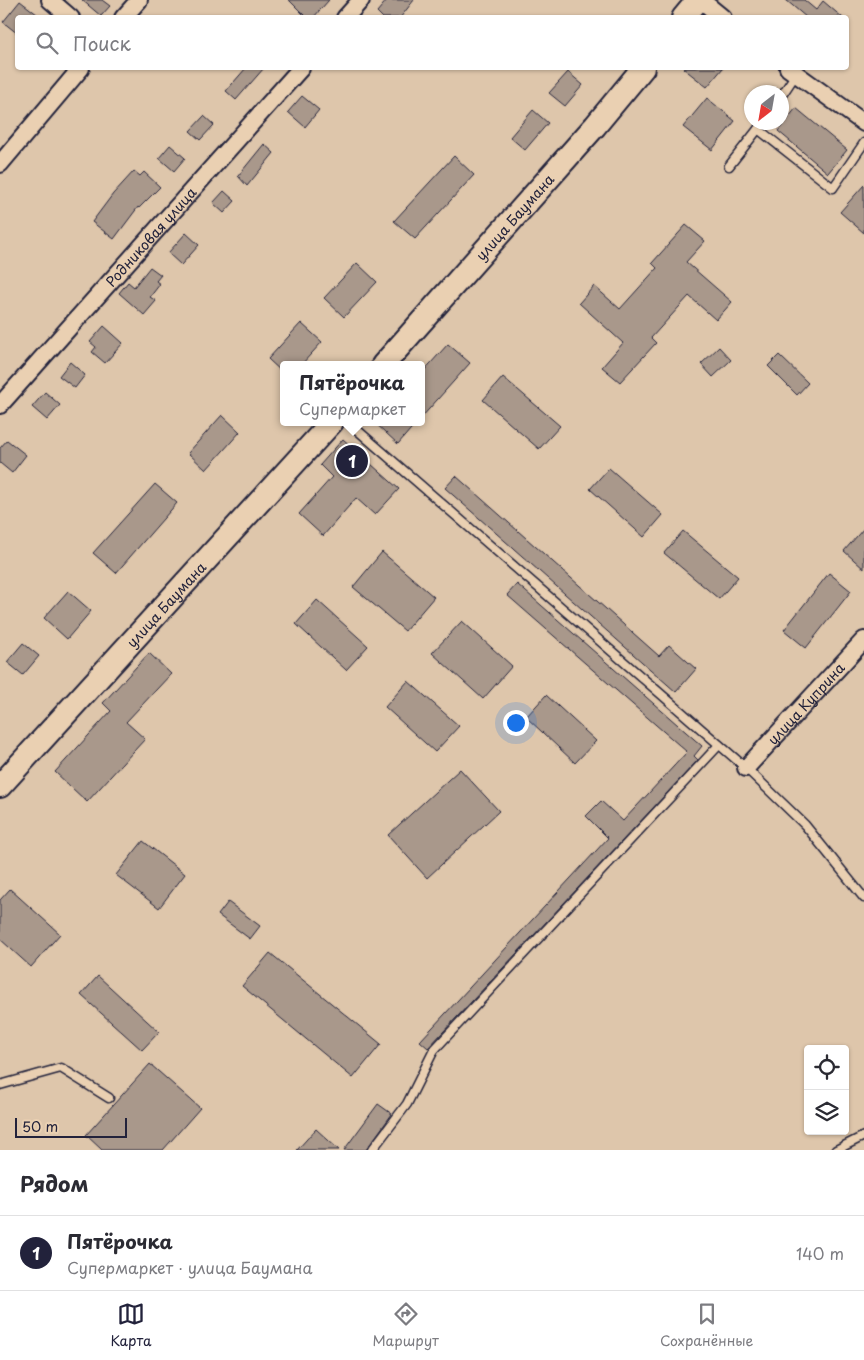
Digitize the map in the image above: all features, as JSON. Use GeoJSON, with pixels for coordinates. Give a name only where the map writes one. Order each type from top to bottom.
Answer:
{"type":"FeatureCollection","features":[{"type":"Feature","properties":{"kind":"street"},"geometry":{"type":"LineString","coordinates":[[50,0],[68,15]]}},
{"type":"Feature","properties":{"kind":"street"},"geometry":{"type":"LineString","coordinates":[[126,15],[139,0]]}},
{"type":"Feature","properties":{"kind":"street"},"geometry":{"type":"LineString","coordinates":[[348,15],[361,0]]}},
{"type":"Feature","properties":{"kind":"street"},"geometry":{"type":"LineString","coordinates":[[686,15],[699,0],[719,15]]}},
{"type":"Feature","properties":{"kind":"street"},"geometry":{"type":"LineString","coordinates":[[0,164],[79,70]]}},
{"type":"Feature","properties":{"kind":"street","name":"Родниковая улица"},"geometry":{"type":"LineString","coordinates":[[0,405],[299,70]]}},
{"type":"Feature","properties":{"kind":"street","name":"улица Баумана"},"geometry":{"type":"LineString","coordinates":[[387,361],[595,126],[641,70]]}},
{"type":"Feature","properties":{"kind":"street"},"geometry":{"type":"LineString","coordinates":[[792,70],[864,123]]}},
{"type":"Feature","properties":{"kind":"street","name":"улица Баумана"},"geometry":{"type":"LineString","coordinates":[[0,786],[328,426]]}},
{"type":"Feature","properties":{"kind":"street","name":"улица Куприна"},"geometry":{"type":"LineString","coordinates":[[746,768],[864,640]]}},
{"type":"Feature","properties":{"kind":"lane"},"geometry":{"type":"LineString","coordinates":[[786,85],[792,70]]}},
{"type":"Feature","properties":{"kind":"lane"},"geometry":{"type":"LineString","coordinates":[[729,166],[757,130]]}},
{"type":"Feature","properties":{"kind":"lane"},"geometry":{"type":"LineString","coordinates":[[765,130],[832,188],[864,143]]}},
{"type":"Feature","properties":{"kind":"lane"},"geometry":{"type":"LineString","coordinates":[[353,426],[746,768],[805,826],[864,898]]}},
{"type":"Feature","properties":{"kind":"lane"},"geometry":{"type":"LineString","coordinates":[[372,1150],[407,1104],[434,1050],[719,745]]}},
{"type":"Feature","properties":{"kind":"lane"},"geometry":{"type":"LineString","coordinates":[[0,1085],[61,1068],[109,1098]]}},
{"type":"Feature","properties":{"kind":"lane"},"geometry":{"type":"LineString","coordinates":[[836,1150],[864,1136]]}},
{"type":"Feature","properties":{"kind":"building"},"geometry":{"type":"Polygon","coordinates":[[[82,0],[102,0],[110,6],[100,15],[82,0]]]}},
{"type":"Feature","properties":{"kind":"building"},"geometry":{"type":"Polygon","coordinates":[[[289,0],[329,0],[316,15],[304,15],[289,0]]]}},
{"type":"Feature","properties":{"kind":"building"},"geometry":{"type":"Polygon","coordinates":[[[387,0],[414,0],[402,15],[380,15],[377,12],[387,0]]]}},
{"type":"Feature","properties":{"kind":"building"},"geometry":{"type":"Polygon","coordinates":[[[786,0],[804,0],[816,10],[823,1],[839,15],[804,15],[786,0]]]}},
{"type":"Feature","properties":{"kind":"building"},"geometry":{"type":"Polygon","coordinates":[[[20,1],[38,15],[15,15],[15,32],[3,22],[20,1]]]}},
{"type":"Feature","properties":{"kind":"building"},"geometry":{"type":"Polygon","coordinates":[[[244,70],[262,70],[236,100],[226,91],[244,70]]]}},
{"type":"Feature","properties":{"kind":"building"},"geometry":{"type":"Polygon","coordinates":[[[686,70],[721,70],[707,87],[686,70]]]}},
{"type":"Feature","properties":{"kind":"building"},"geometry":{"type":"Polygon","coordinates":[[[568,72],[583,85],[565,106],[549,93],[568,72]]]}},
{"type":"Feature","properties":{"kind":"building"},"geometry":{"type":"Polygon","coordinates":[[[302,96],[319,110],[305,127],[288,112],[302,96]]]}},
{"type":"Feature","properties":{"kind":"building"},"geometry":{"type":"Polygon","coordinates":[[[707,98],[735,121],[712,150],[683,127],[707,98]]]}},
{"type":"Feature","properties":{"kind":"building"},"geometry":{"type":"Polygon","coordinates":[[[796,108],[847,150],[828,173],[778,131],[789,130],[789,117],[796,108]]]}},
{"type":"Feature","properties":{"kind":"building"},"geometry":{"type":"Polygon","coordinates":[[[533,110],[548,123],[525,150],[510,137],[533,110]]]}},
{"type":"Feature","properties":{"kind":"building"},"geometry":{"type":"Polygon","coordinates":[[[204,116],[214,125],[200,140],[190,131],[204,116]]]}},
{"type":"Feature","properties":{"kind":"building"},"geometry":{"type":"Polygon","coordinates":[[[264,144],[274,153],[247,186],[238,176],[264,144]]]}},
{"type":"Feature","properties":{"kind":"building"},"geometry":{"type":"Polygon","coordinates":[[[170,145],[185,158],[174,171],[159,158],[170,145]]]}},
{"type":"Feature","properties":{"kind":"building"},"geometry":{"type":"Polygon","coordinates":[[[454,156],[474,175],[415,239],[394,221],[454,156]]]}},
{"type":"Feature","properties":{"kind":"building"},"geometry":{"type":"Polygon","coordinates":[[[134,171],[140,176],[144,172],[160,187],[138,207],[114,239],[92,222],[113,194],[134,171]]]}},
{"type":"Feature","properties":{"kind":"building"},"geometry":{"type":"Polygon","coordinates":[[[864,185],[864,233],[840,212],[864,185]]]}},
{"type":"Feature","properties":{"kind":"building"},"geometry":{"type":"Polygon","coordinates":[[[224,191],[235,201],[224,213],[213,203],[224,191]]]}},
{"type":"Feature","properties":{"kind":"building"},"geometry":{"type":"Polygon","coordinates":[[[686,225],[705,241],[686,262],[732,302],[716,320],[689,296],[651,338],[656,343],[620,382],[602,367],[623,343],[579,303],[594,286],[620,309],[657,268],[652,263],[686,225]]]}},
{"type":"Feature","properties":{"kind":"building"},"geometry":{"type":"Polygon","coordinates":[[[186,233],[199,245],[181,265],[168,253],[186,233]]]}},
{"type":"Feature","properties":{"kind":"building"},"geometry":{"type":"Polygon","coordinates":[[[357,263],[377,282],[344,317],[324,298],[357,263]]]}},
{"type":"Feature","properties":{"kind":"building"},"geometry":{"type":"Polygon","coordinates":[[[150,267],[161,275],[156,281],[160,284],[150,297],[156,301],[144,315],[119,293],[128,282],[134,287],[150,267]]]}},
{"type":"Feature","properties":{"kind":"building"},"geometry":{"type":"Polygon","coordinates":[[[301,323],[322,342],[305,361],[280,361],[280,370],[268,359],[301,323]]]}},
{"type":"Feature","properties":{"kind":"building"},"geometry":{"type":"Polygon","coordinates":[[[104,326],[123,343],[105,363],[92,352],[96,347],[90,342],[104,326]]]}},
{"type":"Feature","properties":{"kind":"building"},"geometry":{"type":"Polygon","coordinates":[[[448,344],[470,363],[425,414],[425,370],[448,344]]]}},
{"type":"Feature","properties":{"kind":"building"},"geometry":{"type":"Polygon","coordinates":[[[719,347],[731,360],[713,377],[701,364],[719,347]]]}},
{"type":"Feature","properties":{"kind":"building"},"geometry":{"type":"Polygon","coordinates":[[[779,355],[808,383],[797,395],[768,366],[779,355]]]}},
{"type":"Feature","properties":{"kind":"building"},"geometry":{"type":"Polygon","coordinates":[[[70,362],[85,375],[75,388],[59,376],[70,362]]]}},
{"type":"Feature","properties":{"kind":"building"},"geometry":{"type":"Polygon","coordinates":[[[503,377],[560,426],[539,449],[483,400],[503,377]]]}},
{"type":"Feature","properties":{"kind":"building"},"geometry":{"type":"Polygon","coordinates":[[[45,392],[60,405],[47,420],[32,407],[45,392]]]}},
{"type":"Feature","properties":{"kind":"building"},"geometry":{"type":"Polygon","coordinates":[[[222,415],[240,432],[206,470],[188,453],[222,415]]]}},
{"type":"Feature","properties":{"kind":"building"},"geometry":{"type":"Polygon","coordinates":[[[378,426],[414,426],[398,444],[378,426]]]}},
{"type":"Feature","properties":{"kind":"building"},"geometry":{"type":"Polygon","coordinates":[[[343,439],[399,489],[375,515],[356,498],[323,536],[299,514],[332,477],[320,465],[343,439]]]}},
{"type":"Feature","properties":{"kind":"building"},"geometry":{"type":"Polygon","coordinates":[[[7,440],[26,455],[12,473],[0,463],[0,448],[7,440]]]}},
{"type":"Feature","properties":{"kind":"building"},"geometry":{"type":"Polygon","coordinates":[[[609,468],[663,515],[644,537],[590,489],[609,468]]]}},
{"type":"Feature","properties":{"kind":"building"},"geometry":{"type":"Polygon","coordinates":[[[456,476],[659,656],[669,645],[696,669],[676,692],[445,488],[456,476]]]}},
{"type":"Feature","properties":{"kind":"building"},"geometry":{"type":"Polygon","coordinates":[[[155,484],[177,503],[116,573],[93,553],[155,484]]]}},
{"type":"Feature","properties":{"kind":"building"},"geometry":{"type":"Polygon","coordinates":[[[864,528],[864,569],[844,551],[864,528]]]}},
{"type":"Feature","properties":{"kind":"building"},"geometry":{"type":"Polygon","coordinates":[[[683,531],[738,577],[719,599],[664,553],[683,531]]]}},
{"type":"Feature","properties":{"kind":"building"},"geometry":{"type":"Polygon","coordinates":[[[382,552],[434,597],[405,631],[353,587],[382,552]]]}},
{"type":"Feature","properties":{"kind":"building"},"geometry":{"type":"Polygon","coordinates":[[[829,573],[851,591],[806,648],[784,630],[829,573]]]}},
{"type":"Feature","properties":{"kind":"building"},"geometry":{"type":"Polygon","coordinates":[[[517,584],[702,746],[694,756],[698,760],[428,1048],[420,1041],[608,838],[586,816],[601,801],[623,821],[687,752],[507,595],[517,584]]]}},
{"type":"Feature","properties":{"kind":"building"},"geometry":{"type":"Polygon","coordinates":[[[68,591],[91,611],[67,639],[44,618],[68,591]]]}},
{"type":"Feature","properties":{"kind":"building"},"geometry":{"type":"Polygon","coordinates":[[[317,600],[368,646],[346,670],[296,624],[317,600]]]}},
{"type":"Feature","properties":{"kind":"building"},"geometry":{"type":"Polygon","coordinates":[[[462,621],[512,666],[483,699],[432,653],[462,621]]]}},
{"type":"Feature","properties":{"kind":"building"},"geometry":{"type":"Polygon","coordinates":[[[23,643],[39,656],[23,675],[7,662],[23,643]]]}},
{"type":"Feature","properties":{"kind":"building"},"geometry":{"type":"Polygon","coordinates":[[[149,653],[171,674],[126,722],[145,739],[87,802],[55,772],[111,711],[103,703],[149,653]]]}},
{"type":"Feature","properties":{"kind":"building"},"geometry":{"type":"Polygon","coordinates":[[[408,681],[459,726],[435,752],[385,707],[408,681]]]}},
{"type":"Feature","properties":{"kind":"building"},"geometry":{"type":"Polygon","coordinates":[[[546,695],[596,741],[575,763],[526,717],[546,695]]]}},
{"type":"Feature","properties":{"kind":"building"},"geometry":{"type":"Polygon","coordinates":[[[460,769],[499,811],[427,878],[388,835],[460,769]]]}},
{"type":"Feature","properties":{"kind":"building"},"geometry":{"type":"Polygon","coordinates":[[[143,841],[185,874],[159,908],[116,875],[143,841]]]}},
{"type":"Feature","properties":{"kind":"building"},"geometry":{"type":"Polygon","coordinates":[[[10,889],[60,934],[31,967],[0,939],[0,900],[10,889]]]}},
{"type":"Feature","properties":{"kind":"building"},"geometry":{"type":"Polygon","coordinates":[[[228,902],[260,926],[250,939],[218,915],[228,902]]]}},
{"type":"Feature","properties":{"kind":"building"},"geometry":{"type":"Polygon","coordinates":[[[270,953],[381,1044],[353,1078],[242,986],[270,953]]]}},
{"type":"Feature","properties":{"kind":"building"},"geometry":{"type":"Polygon","coordinates":[[[98,976],[159,1032],[142,1050],[81,995],[98,976]]]}},
{"type":"Feature","properties":{"kind":"building"},"geometry":{"type":"Polygon","coordinates":[[[150,1064],[200,1108],[163,1150],[102,1150],[86,1135],[150,1064]]]}},
{"type":"Feature","properties":{"kind":"building"},"geometry":{"type":"Polygon","coordinates":[[[378,1104],[392,1114],[366,1150],[344,1150],[378,1104]]]}},
{"type":"Feature","properties":{"kind":"building"},"geometry":{"type":"Polygon","coordinates":[[[316,1129],[339,1150],[297,1150],[316,1129]]]}},
{"type":"Feature","properties":{"kind":"place","name":"Пятёрочка"},"geometry":{"type":"Point","coordinates":[352,461]}}]}
